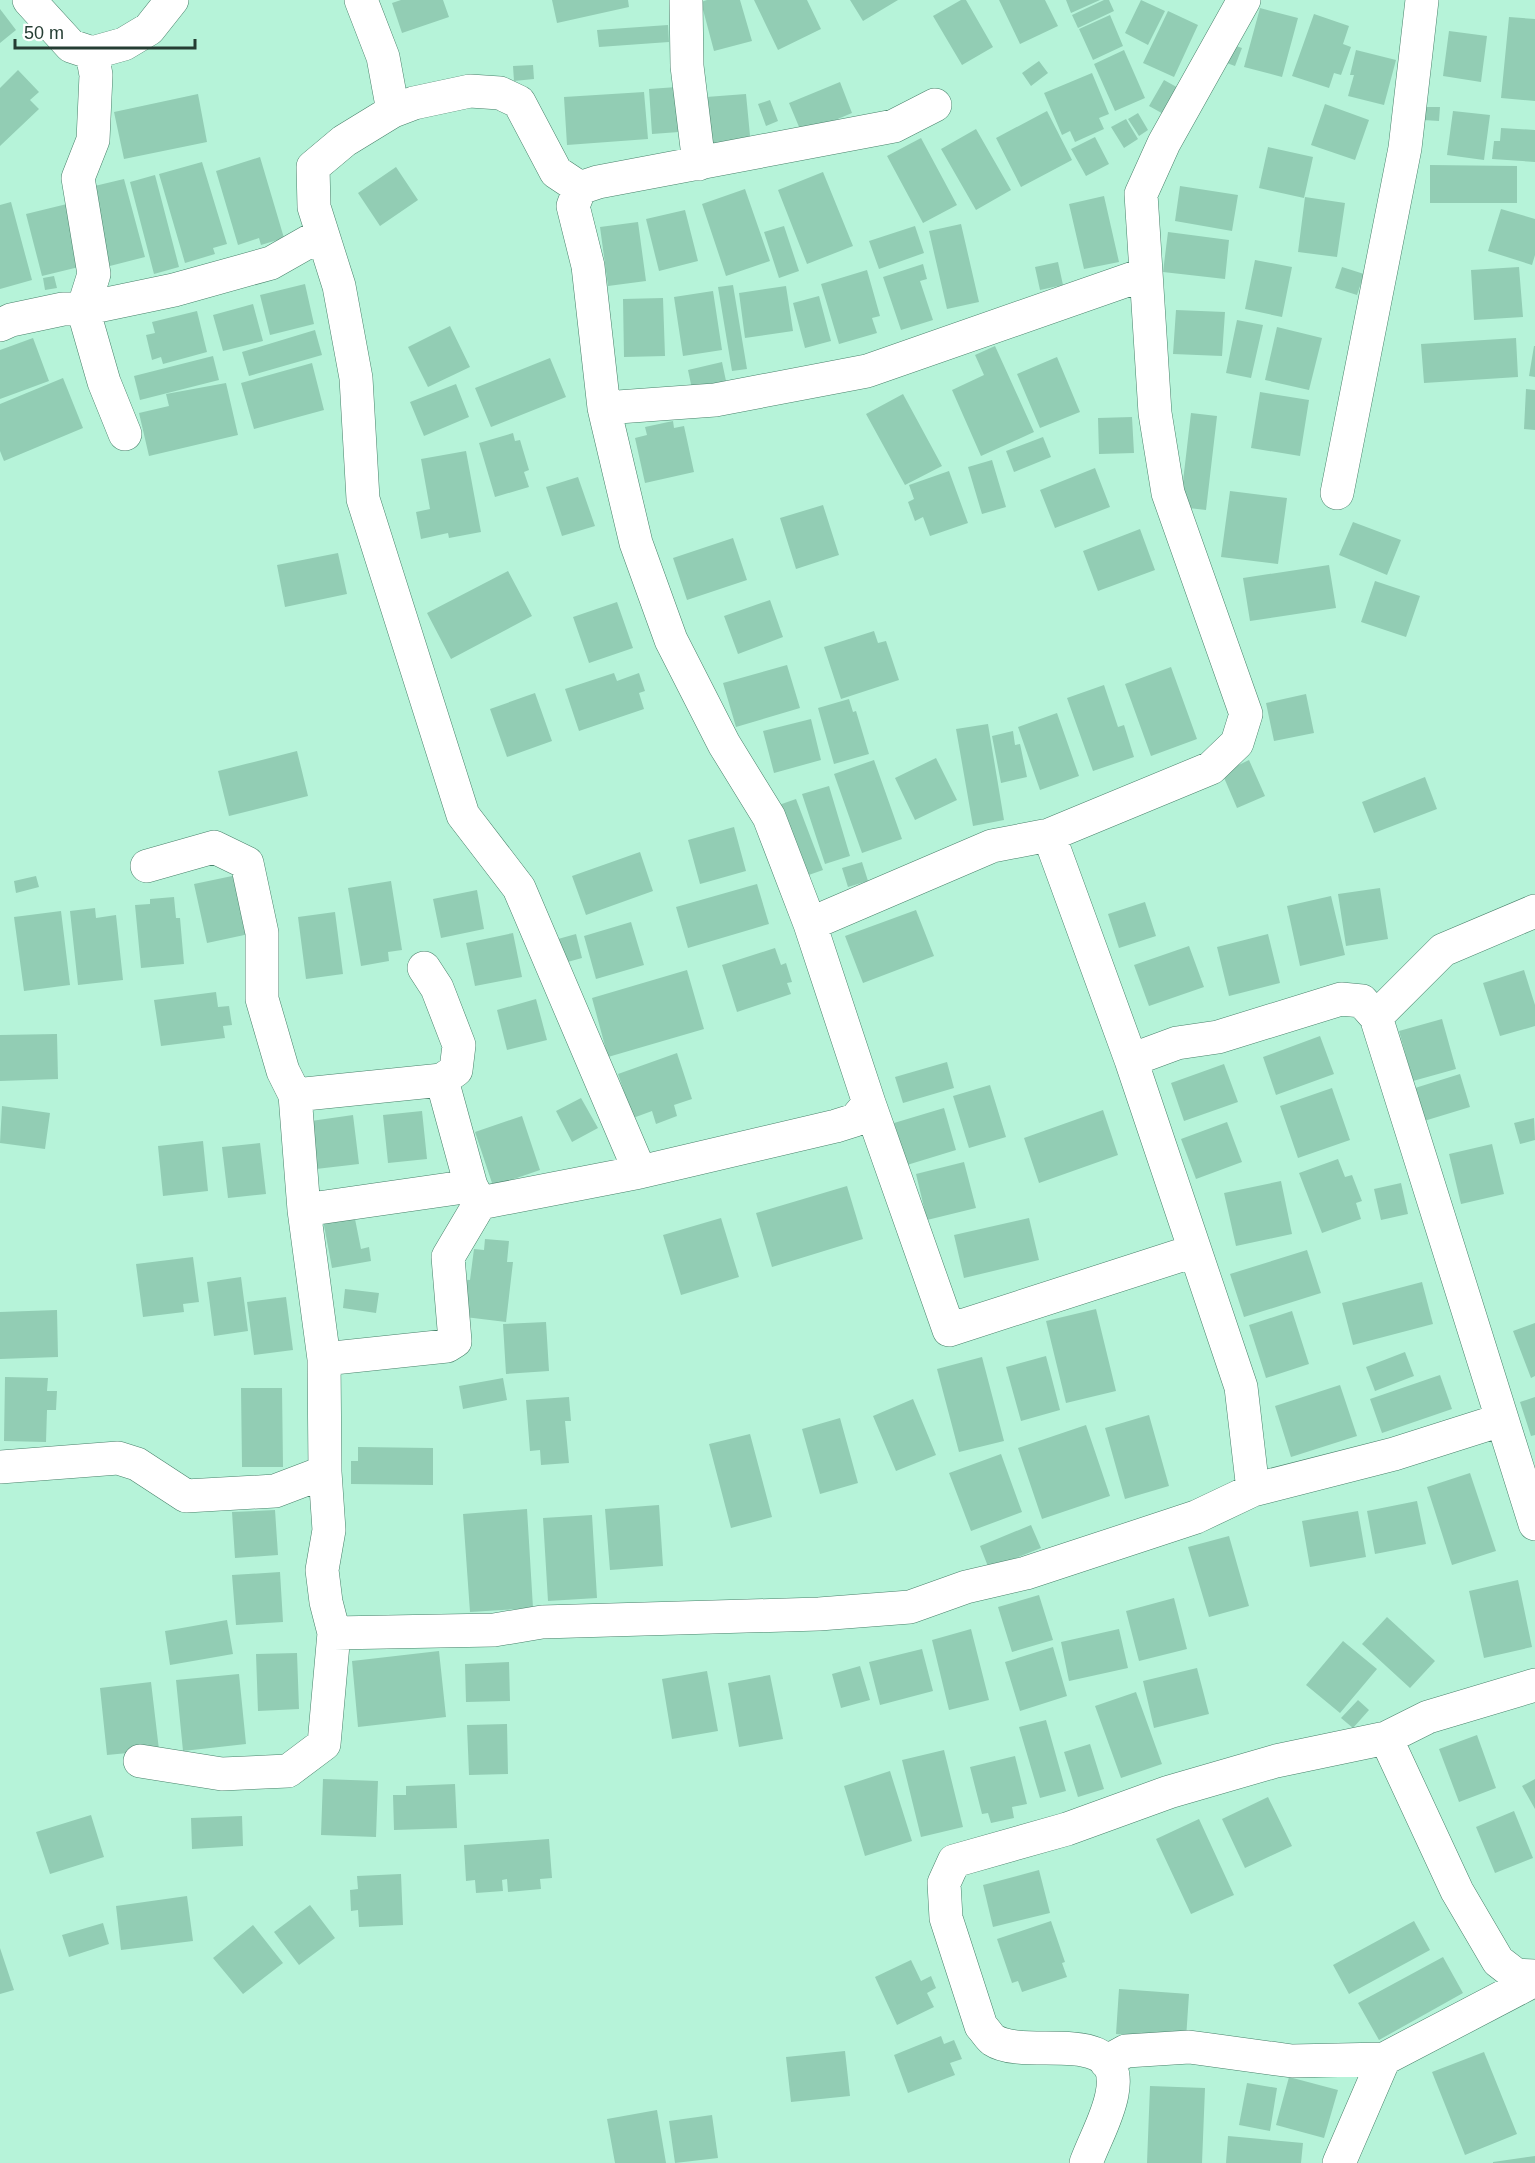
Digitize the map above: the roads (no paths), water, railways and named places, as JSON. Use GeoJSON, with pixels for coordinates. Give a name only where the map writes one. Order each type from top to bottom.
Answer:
{"type":"FeatureCollection","features":[{"type":"Feature","properties":{"kind":"street"},"geometry":{"type":"LineString","coordinates":[[29,0],[71,46],[92,53],[124,44],[149,29],[172,0]]}},
{"type":"Feature","properties":{"kind":"street"},"geometry":{"type":"LineString","coordinates":[[361,0],[383,57],[393,111]]}},
{"type":"Feature","properties":{"kind":"street"},"geometry":{"type":"LineString","coordinates":[[686,0],[687,66],[699,164]]}},
{"type":"Feature","properties":{"kind":"street"},"geometry":{"type":"LineString","coordinates":[[810,924],[992,846],[1049,835],[1211,768],[1237,743],[1246,714],[1168,493],[1155,413],[1141,194],[1164,143],[1244,0]]}},
{"type":"Feature","properties":{"kind":"street"},"geometry":{"type":"LineString","coordinates":[[1337,493],[1405,148],[1422,0]]}},
{"type":"Feature","properties":{"kind":"street"},"geometry":{"type":"LineString","coordinates":[[92,53],[96,75],[93,140],[78,178],[94,274],[83,309],[104,382],[125,434]]}},
{"type":"Feature","properties":{"kind":"street"},"geometry":{"type":"LineString","coordinates":[[580,188],[555,172],[519,102],[500,93],[470,91],[414,103],[393,111],[344,141],[313,167],[314,207],[339,286],[356,378],[363,500],[463,815],[519,888],[640,1172]]}},
{"type":"Feature","properties":{"kind":"street"},"geometry":{"type":"LineString","coordinates":[[580,188],[598,182],[894,126],[935,105]]}},
{"type":"Feature","properties":{"kind":"street"},"geometry":{"type":"LineString","coordinates":[[580,188],[573,206],[588,266],[604,408],[636,543],[671,640],[724,744],[769,817],[810,924],[869,1103],[949,1330],[1194,1251]]}},
{"type":"Feature","properties":{"kind":"street"},"geometry":{"type":"LineString","coordinates":[[0,325],[11,320],[63,309],[83,309],[174,290],[271,263],[322,234]]}},
{"type":"Feature","properties":{"kind":"street"},"geometry":{"type":"LineString","coordinates":[[604,408],[715,400],[867,371],[1145,274]]}},
{"type":"Feature","properties":{"kind":"street"},"geometry":{"type":"LineString","coordinates":[[1049,835],[1131,1060],[1241,1387],[1253,1490]]}},
{"type":"Feature","properties":{"kind":"street"},"geometry":{"type":"LineString","coordinates":[[140,1761],[222,1774],[288,1771],[324,1744],[334,1633],[326,1602],[322,1570],[329,1530],[325,1472],[324,1359],[304,1210],[295,1095],[283,1071],[262,999],[262,933],[247,863],[214,847],[147,866]]}},
{"type":"Feature","properties":{"kind":"street"},"geometry":{"type":"LineString","coordinates":[[1376,1017],[1443,950],[1535,911]]}},
{"type":"Feature","properties":{"kind":"street"},"geometry":{"type":"LineString","coordinates":[[295,1095],[442,1080],[456,1070],[459,1045],[437,988],[424,968]]}},
{"type":"Feature","properties":{"kind":"street"},"geometry":{"type":"LineString","coordinates":[[1131,1060],[1177,1043],[1218,1037],[1341,999],[1362,1001],[1376,1017],[1463,1288],[1501,1420],[1535,1524]]}},
{"type":"Feature","properties":{"kind":"street"},"geometry":{"type":"LineString","coordinates":[[324,1359],[447,1346],[455,1341],[448,1257],[476,1195],[442,1080]]}},
{"type":"Feature","properties":{"kind":"street"},"geometry":{"type":"LineString","coordinates":[[304,1210],[476,1195],[640,1172],[836,1126],[855,1120],[869,1103]]}},
{"type":"Feature","properties":{"kind":"street"},"geometry":{"type":"LineString","coordinates":[[334,1633],[494,1630],[542,1622],[819,1614],[910,1607],[966,1587],[1026,1573],[1196,1517],[1253,1490],[1394,1454],[1501,1420]]}},
{"type":"Feature","properties":{"kind":"street"},"geometry":{"type":"LineString","coordinates":[[0,1467],[118,1458],[137,1464],[186,1496],[275,1491],[325,1472]]}},
{"type":"Feature","properties":{"kind":"street"},"geometry":{"type":"LineString","coordinates":[[1086,2163],[1113,2093],[1111,2069],[1102,2055],[1087,2050],[1010,2046],[994,2040],[981,2026],[946,1918],[944,1883],[954,1861],[1067,1829],[1169,1792],[1276,1761],[1386,1738],[1428,1717],[1535,1685]]}},
{"type":"Feature","properties":{"kind":"street"},"geometry":{"type":"LineString","coordinates":[[1386,1738],[1457,1891],[1498,1961],[1516,1975],[1535,1978]]}},
{"type":"Feature","properties":{"kind":"street"},"geometry":{"type":"LineString","coordinates":[[1106,2062],[1126,2051],[1189,2047],[1292,2061],[1384,2059],[1535,1978]]}},
{"type":"Feature","properties":{"kind":"street"},"geometry":{"type":"LineString","coordinates":[[1339,2163],[1384,2059]]}}]}
